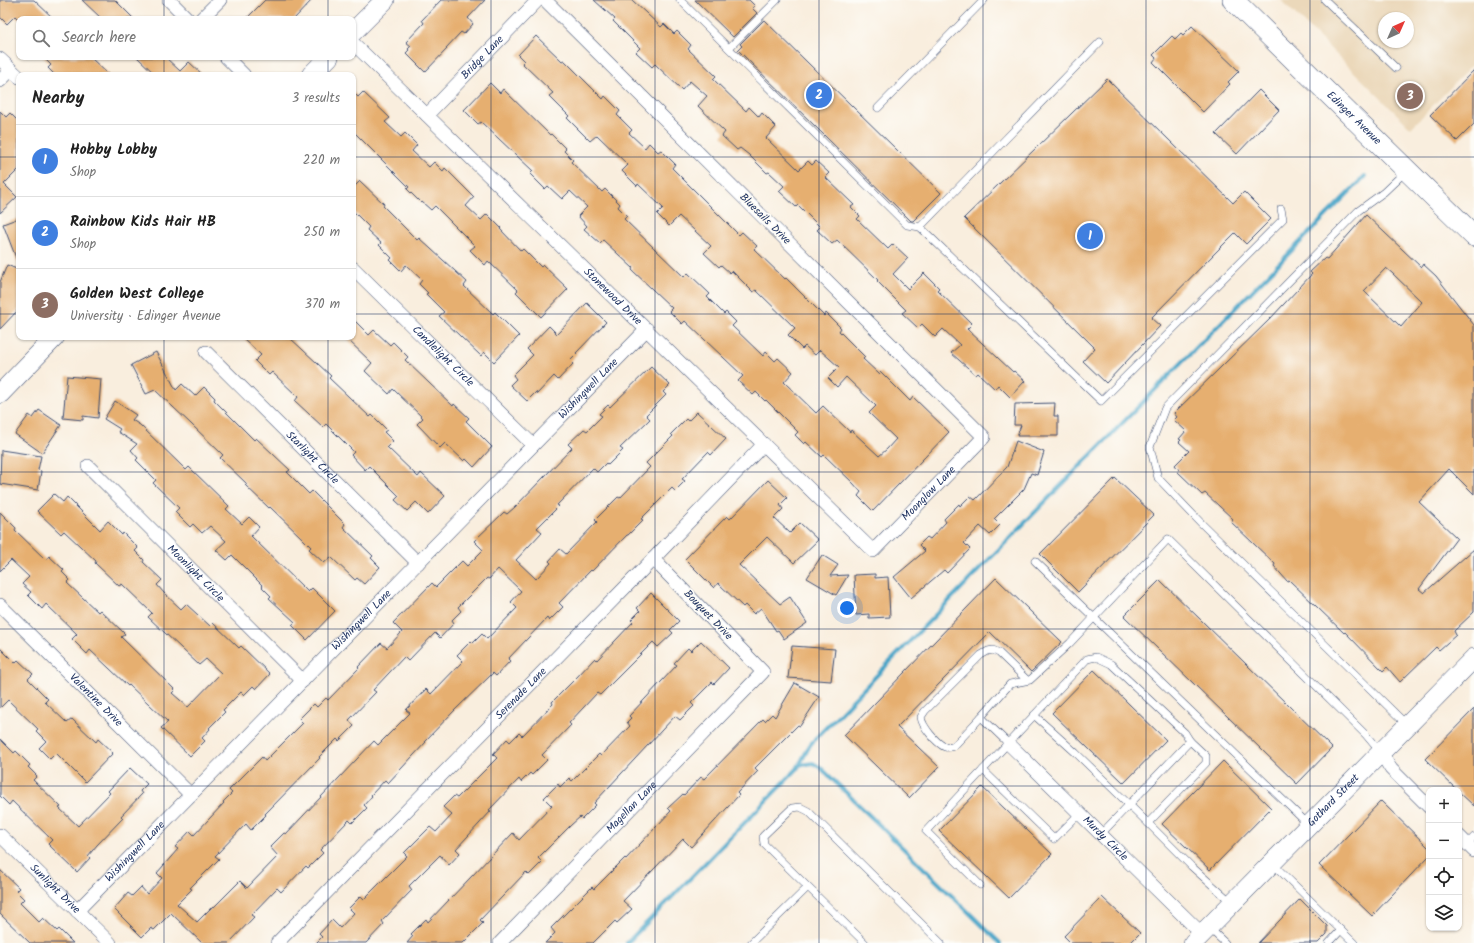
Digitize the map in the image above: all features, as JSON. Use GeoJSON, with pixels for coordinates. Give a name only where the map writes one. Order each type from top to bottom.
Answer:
{"type":"FeatureCollection","features":[{"type":"Feature","properties":{"kind":"main road","name":"Edinger Avenue"},"geometry":{"type":"LineString","coordinates":[[1233,0],[1472,232]]}},
{"type":"Feature","properties":{"kind":"street"},"geometry":{"type":"LineString","coordinates":[[169,0],[185,16]]}},
{"type":"Feature","properties":{"kind":"street"},"geometry":{"type":"LineString","coordinates":[[204,16],[220,0]]}},
{"type":"Feature","properties":{"kind":"street"},"geometry":{"type":"LineString","coordinates":[[356,29],[385,0]]}},
{"type":"Feature","properties":{"kind":"street","name":"Bridge Lane"},"geometry":{"type":"LineString","coordinates":[[427,115],[538,0]]}},
{"type":"Feature","properties":{"kind":"street","name":"Bluesails Drive"},"geometry":{"type":"LineString","coordinates":[[545,0],[984,437]]}},
{"type":"Feature","properties":{"kind":"street","name":"Stonewood Drive"},"geometry":{"type":"LineString","coordinates":[[356,46],[873,551]]}},
{"type":"Feature","properties":{"kind":"street"},"geometry":{"type":"LineString","coordinates":[[0,59],[15,74],[0,81]]}},
{"type":"Feature","properties":{"kind":"street"},"geometry":{"type":"LineString","coordinates":[[229,60],[241,72]]}},
{"type":"Feature","properties":{"kind":"street"},"geometry":{"type":"LineString","coordinates":[[315,72],[326,60]]}},
{"type":"Feature","properties":{"kind":"street","name":"Candlelight Circle"},"geometry":{"type":"LineString","coordinates":[[356,271],[533,445]]}},
{"type":"Feature","properties":{"kind":"street","name":"Wishingwell Lane"},"geometry":{"type":"LineString","coordinates":[[77,911],[647,329]]}},
{"type":"Feature","properties":{"kind":"street"},"geometry":{"type":"LineString","coordinates":[[0,394],[52,340]]}},
{"type":"Feature","properties":{"kind":"street","name":"Starlight Circle"},"geometry":{"type":"LineString","coordinates":[[206,352],[418,563]]}},
{"type":"Feature","properties":{"kind":"street","name":"Moonglow Lane"},"geometry":{"type":"LineString","coordinates":[[873,551],[984,437]]}},
{"type":"Feature","properties":{"kind":"street","name":"Serenade Lane"},"geometry":{"type":"LineString","coordinates":[[277,943],[764,444]]}},
{"type":"Feature","properties":{"kind":"street","name":"Moonlight Circle"},"geometry":{"type":"LineString","coordinates":[[88,466],[303,681]]}},
{"type":"Feature","properties":{"kind":"street","name":"Bouquet Drive"},"geometry":{"type":"LineString","coordinates":[[653,559],[763,672]]}},
{"type":"Feature","properties":{"kind":"street","name":"Valentine Drive"},"geometry":{"type":"LineString","coordinates":[[0,605],[191,795]]}},
{"type":"Feature","properties":{"kind":"street","name":"Gothard Street"},"geometry":{"type":"LineString","coordinates":[[1201,935],[1408,725],[1470,666]]}},
{"type":"Feature","properties":{"kind":"street","name":"Magellan Lane"},"geometry":{"type":"LineString","coordinates":[[500,943],[763,672]]}},
{"type":"Feature","properties":{"kind":"street","name":"Murdy Circle"},"geometry":{"type":"LineString","coordinates":[[1009,744],[1201,935]]}},
{"type":"Feature","properties":{"kind":"street"},"geometry":{"type":"LineString","coordinates":[[1381,753],[1391,769],[1426,804]]}},
{"type":"Feature","properties":{"kind":"street","name":"Sunlight Drive"},"geometry":{"type":"LineString","coordinates":[[0,836],[110,943]]}},
{"type":"Feature","properties":{"kind":"lane"},"geometry":{"type":"LineString","coordinates":[[680,0],[907,225],[920,227],[1101,401],[1283,220],[1281,209]]}},
{"type":"Feature","properties":{"kind":"lane"},"geometry":{"type":"LineString","coordinates":[[729,48],[777,0]]}},
{"type":"Feature","properties":{"kind":"lane"},"geometry":{"type":"LineString","coordinates":[[878,108],[984,0]]}},
{"type":"Feature","properties":{"kind":"lane"},"geometry":{"type":"LineString","coordinates":[[1325,0],[1396,68]]}},
{"type":"Feature","properties":{"kind":"lane"},"geometry":{"type":"LineString","coordinates":[[920,227],[1100,42]]}},
{"type":"Feature","properties":{"kind":"lane"},"geometry":{"type":"LineString","coordinates":[[1407,170],[1384,192],[1358,211],[1164,408],[1150,447],[1158,478],[1201,523],[1408,725]]}},
{"type":"Feature","properties":{"kind":"lane"},"geometry":{"type":"LineString","coordinates":[[1027,680],[999,653],[993,650],[988,651],[981,655],[925,711],[921,717],[922,723],[927,731],[944,747],[949,748],[954,746],[1010,684],[1030,680],[1070,643],[1168,539],[1366,734],[1381,753]]}},
{"type":"Feature","properties":{"kind":"lane"},"geometry":{"type":"LineString","coordinates":[[1035,561],[1310,825]]}},
{"type":"Feature","properties":{"kind":"lane"},"geometry":{"type":"LineString","coordinates":[[980,885],[926,831],[1087,659],[1096,657],[1111,664],[1185,733],[1190,742],[1206,756],[1206,763],[1148,823]]}},
{"type":"Feature","properties":{"kind":"lane"},"geometry":{"type":"LineString","coordinates":[[1034,715],[1076,753],[1191,866],[1233,903]]}},
{"type":"Feature","properties":{"kind":"lane"},"geometry":{"type":"LineString","coordinates":[[981,717],[1009,744]]}},
{"type":"Feature","properties":{"kind":"lane"},"geometry":{"type":"LineString","coordinates":[[1101,834],[1190,742]]}},
{"type":"Feature","properties":{"kind":"lane"},"geometry":{"type":"LineString","coordinates":[[983,770],[1054,839],[1079,814]]}},
{"type":"Feature","properties":{"kind":"lane"},"geometry":{"type":"LineString","coordinates":[[865,943],[807,888],[764,844],[763,836],[792,808],[800,807],[808,811],[940,943]]}},
{"type":"Feature","properties":{"kind":"lane"},"geometry":{"type":"LineString","coordinates":[[1272,863],[1354,943]]}},
{"type":"Feature","properties":{"kind":"lane"},"geometry":{"type":"LineString","coordinates":[[751,943],[807,888]]}},
{"type":"Feature","properties":{"kind":"lane"},"geometry":{"type":"LineString","coordinates":[[1329,943],[1341,930]]}},
{"type":"Feature","properties":{"kind":"lane"},"geometry":{"type":"LineString","coordinates":[[1201,935],[1225,943]]}},
{"type":"Feature","properties":{"kind":"shaded area"},"geometry":{"type":"Polygon","coordinates":[[[1281,0],[1474,0],[1474,63],[1411,128],[1281,0]]]}},
{"type":"Feature","properties":{"kind":"building"},"geometry":{"type":"Polygon","coordinates":[[[0,0],[34,0],[51,16],[15,16],[7,24],[0,17],[0,0]]]}},
{"type":"Feature","properties":{"kind":"building"},"geometry":{"type":"Polygon","coordinates":[[[82,0],[115,0],[131,16],[99,16],[82,0]]]}},
{"type":"Feature","properties":{"kind":"building"},"geometry":{"type":"Polygon","coordinates":[[[265,0],[312,0],[297,16],[249,16],[265,0]]]}},
{"type":"Feature","properties":{"kind":"building"},"geometry":{"type":"Polygon","coordinates":[[[441,0],[485,0],[468,18],[473,24],[464,34],[461,32],[425,72],[406,53],[411,46],[406,42],[424,23],[422,20],[441,0]]]}},
{"type":"Feature","properties":{"kind":"building"},"geometry":{"type":"Polygon","coordinates":[[[594,0],[632,0],[661,27],[664,24],[674,34],[677,31],[691,45],[688,49],[716,76],[713,79],[746,111],[749,107],[759,117],[762,113],[776,127],[766,138],[799,170],[808,161],[812,165],[816,161],[829,173],[825,177],[854,205],[851,207],[860,216],[857,219],[888,249],[893,244],[908,258],[893,274],[908,289],[924,273],[939,288],[937,290],[972,324],[967,329],[1013,372],[1014,371],[1025,381],[1010,397],[998,385],[995,389],[978,373],[976,375],[951,353],[960,345],[943,329],[935,337],[922,324],[918,328],[902,313],[906,310],[877,281],[878,280],[837,240],[832,244],[817,230],[820,227],[798,205],[796,207],[779,191],[784,186],[769,172],[767,173],[749,155],[740,148],[737,150],[722,136],[725,132],[698,106],[707,96],[690,81],[682,90],[655,64],[652,67],[636,52],[640,48],[613,21],[615,19],[594,0]]]}},
{"type":"Feature","properties":{"kind":"building"},"geometry":{"type":"Polygon","coordinates":[[[695,0],[749,0],[755,6],[752,8],[757,13],[733,37],[695,0]]]}},
{"type":"Feature","properties":{"kind":"building"},"geometry":{"type":"Polygon","coordinates":[[[764,20],[941,193],[913,221],[911,221],[738,50],[742,46],[740,44],[764,20]]]}},
{"type":"Feature","properties":{"kind":"building"},"geometry":{"type":"Polygon","coordinates":[[[1192,26],[1239,71],[1228,82],[1230,84],[1203,112],[1153,62],[1156,58],[1153,55],[1172,36],[1175,39],[1181,33],[1183,35],[1192,26]]]}},
{"type":"Feature","properties":{"kind":"building"},"geometry":{"type":"Polygon","coordinates":[[[536,36],[562,61],[564,60],[603,99],[605,96],[620,111],[617,115],[632,130],[629,133],[645,148],[649,143],[658,152],[661,150],[675,164],[672,168],[739,235],[742,232],[757,246],[754,249],[824,316],[826,313],[841,328],[839,331],[865,357],[863,359],[879,374],[881,372],[910,401],[913,397],[949,432],[873,511],[858,496],[861,492],[853,483],[824,455],[822,457],[806,442],[804,444],[795,435],[798,432],[766,400],[765,401],[756,392],[753,395],[738,381],[743,376],[685,321],[682,324],[669,311],[672,308],[632,270],[633,268],[603,240],[600,243],[584,229],[587,226],[578,216],[587,207],[570,191],[562,199],[548,186],[545,189],[530,174],[533,171],[481,122],[478,124],[464,110],[490,83],[500,93],[503,89],[566,149],[564,151],[573,160],[571,162],[602,192],[605,189],[620,204],[618,207],[627,216],[624,219],[684,277],[688,273],[710,294],[707,297],[724,314],[726,312],[736,322],[732,326],[763,356],[766,352],[775,361],[778,358],[793,372],[784,382],[816,413],[823,406],[850,432],[851,430],[879,456],[887,449],[896,439],[869,413],[876,406],[846,377],[837,387],[828,378],[839,367],[820,350],[815,355],[805,346],[802,349],[788,335],[795,328],[756,290],[753,292],[732,271],[730,273],[721,265],[719,267],[704,253],[711,246],[679,216],[669,226],[657,214],[663,208],[622,171],[628,165],[597,135],[590,141],[567,118],[569,116],[549,96],[553,93],[522,63],[524,61],[518,55],[536,36]]]}},
{"type":"Feature","properties":{"kind":"building"},"geometry":{"type":"Polygon","coordinates":[[[46,60],[93,60],[106,72],[52,72],[48,68],[51,65],[46,60]]]}},
{"type":"Feature","properties":{"kind":"building"},"geometry":{"type":"Polygon","coordinates":[[[140,60],[168,60],[180,71],[189,62],[200,72],[153,72],[140,60]]]}},
{"type":"Feature","properties":{"kind":"building"},"geometry":{"type":"Polygon","coordinates":[[[1474,70],[1474,124],[1457,141],[1430,115],[1474,70]]]}},
{"type":"Feature","properties":{"kind":"building"},"geometry":{"type":"Polygon","coordinates":[[[1107,79],[1233,203],[1244,192],[1271,219],[1246,244],[1235,233],[1151,318],[1160,326],[1106,383],[1083,361],[1095,348],[964,218],[1107,79]]]}},
{"type":"Feature","properties":{"kind":"building"},"geometry":{"type":"Polygon","coordinates":[[[1259,90],[1279,110],[1237,154],[1216,134],[1259,90]]]}},
{"type":"Feature","properties":{"kind":"building"},"geometry":{"type":"Polygon","coordinates":[[[363,92],[390,118],[385,122],[401,137],[405,133],[417,145],[412,151],[429,167],[434,162],[443,171],[445,168],[474,197],[466,206],[481,220],[487,214],[521,251],[523,249],[541,267],[543,265],[568,289],[541,317],[516,292],[518,290],[488,261],[485,265],[470,250],[475,246],[435,206],[431,210],[422,202],[421,203],[407,189],[409,187],[356,134],[356,95],[358,97],[363,92]]]}},
{"type":"Feature","properties":{"kind":"building"},"geometry":{"type":"Polygon","coordinates":[[[0,111],[6,117],[10,113],[16,119],[16,172],[4,184],[16,196],[16,198],[0,213],[0,111]]]}},
{"type":"Feature","properties":{"kind":"building"},"geometry":{"type":"Polygon","coordinates":[[[360,181],[384,204],[383,206],[417,240],[419,238],[467,282],[464,286],[493,314],[495,312],[519,336],[494,362],[484,352],[481,356],[439,316],[444,312],[426,294],[428,293],[419,284],[422,280],[406,265],[401,271],[390,260],[392,258],[379,245],[381,243],[367,230],[369,227],[356,214],[356,185],[360,181]]]}},
{"type":"Feature","properties":{"kind":"building"},"geometry":{"type":"Polygon","coordinates":[[[1366,215],[1421,267],[1423,264],[1436,276],[1474,325],[1474,494],[1449,469],[1419,502],[1457,538],[1419,589],[1424,593],[1474,549],[1474,612],[1454,631],[1456,635],[1439,650],[1436,647],[1400,682],[1387,667],[1383,671],[1345,632],[1344,633],[1289,580],[1287,581],[1274,566],[1275,564],[1231,522],[1233,519],[1205,493],[1202,495],[1178,472],[1179,470],[1175,465],[1189,451],[1179,442],[1181,440],[1179,439],[1186,431],[1174,420],[1177,417],[1174,413],[1270,319],[1312,274],[1310,272],[1325,258],[1327,259],[1366,215]],[[1386,268],[1364,291],[1401,327],[1422,302],[1386,268]]]}},
{"type":"Feature","properties":{"kind":"building"},"geometry":{"type":"Polygon","coordinates":[[[16,219],[16,258],[3,224],[16,219]]]}},
{"type":"Feature","properties":{"kind":"building"},"geometry":{"type":"Polygon","coordinates":[[[7,265],[16,269],[16,312],[0,329],[0,282],[7,265]]]}},
{"type":"Feature","properties":{"kind":"building"},"geometry":{"type":"Polygon","coordinates":[[[587,303],[606,322],[576,353],[577,354],[570,361],[573,364],[558,380],[554,376],[537,394],[536,392],[527,401],[510,385],[516,379],[513,375],[533,355],[527,349],[549,326],[557,334],[587,303]]]}},
{"type":"Feature","properties":{"kind":"building"},"geometry":{"type":"Polygon","coordinates":[[[356,322],[369,335],[374,330],[390,345],[393,342],[408,357],[405,360],[453,406],[454,404],[469,418],[466,421],[492,447],[474,467],[466,459],[464,461],[445,443],[440,448],[417,424],[423,418],[393,389],[389,394],[365,371],[372,363],[348,340],[356,340],[356,322]]]}},
{"type":"Feature","properties":{"kind":"building"},"geometry":{"type":"Polygon","coordinates":[[[245,340],[292,340],[331,376],[329,378],[370,417],[372,415],[387,430],[384,432],[393,441],[387,447],[418,477],[421,473],[445,496],[428,514],[416,502],[407,511],[395,500],[399,496],[369,466],[365,470],[351,455],[354,452],[326,424],[323,427],[295,401],[298,397],[272,372],[269,375],[255,361],[261,355],[245,340]]]}},
{"type":"Feature","properties":{"kind":"building"},"geometry":{"type":"Polygon","coordinates":[[[156,352],[176,390],[182,384],[195,396],[204,387],[215,398],[214,400],[254,440],[256,438],[290,470],[287,472],[309,494],[312,491],[345,524],[343,527],[373,556],[371,558],[380,567],[364,584],[357,578],[355,580],[331,557],[324,563],[309,549],[311,547],[303,539],[245,485],[247,484],[220,458],[223,455],[191,424],[155,390],[146,394],[131,365],[156,352]]]}},
{"type":"Feature","properties":{"kind":"building"},"geometry":{"type":"Polygon","coordinates":[[[651,367],[670,385],[663,392],[666,395],[646,415],[650,419],[620,448],[623,450],[608,465],[606,463],[597,472],[593,468],[537,528],[542,532],[516,560],[536,579],[551,563],[549,561],[560,549],[566,554],[597,522],[595,520],[618,497],[620,498],[650,467],[646,463],[673,436],[671,434],[686,419],[688,421],[697,412],[726,439],[711,455],[708,452],[682,479],[685,481],[675,491],[672,488],[641,519],[643,520],[592,571],[591,570],[559,603],[563,607],[549,621],[547,618],[508,659],[510,661],[496,676],[493,673],[455,710],[388,783],[385,780],[364,805],[367,808],[352,823],[349,820],[320,850],[323,853],[308,868],[306,866],[281,892],[277,888],[251,915],[254,917],[229,943],[202,943],[171,913],[154,930],[151,928],[142,937],[114,909],[128,893],[132,896],[141,887],[147,894],[162,878],[157,873],[178,849],[175,847],[190,831],[194,835],[232,793],[229,790],[262,757],[265,761],[303,723],[299,719],[314,704],[317,707],[326,698],[328,700],[381,643],[387,648],[402,632],[393,623],[432,583],[436,587],[462,561],[467,566],[483,550],[474,541],[504,512],[507,514],[515,507],[572,448],[568,444],[584,429],[587,431],[602,416],[599,414],[608,405],[610,407],[651,367]],[[498,569],[489,579],[487,578],[458,607],[461,611],[452,620],[454,623],[440,638],[435,633],[408,661],[404,657],[373,690],[376,692],[349,720],[354,726],[339,741],[337,739],[319,757],[320,758],[251,830],[246,824],[215,856],[219,859],[190,888],[192,889],[177,904],[197,922],[240,881],[247,888],[278,856],[270,847],[284,833],[286,834],[374,741],[378,745],[410,713],[406,710],[426,689],[431,694],[463,661],[457,655],[471,641],[473,643],[482,634],[487,639],[517,608],[511,602],[521,591],[498,569]]]}},
{"type":"Feature","properties":{"kind":"building"},"geometry":{"type":"Polygon","coordinates":[[[67,376],[101,379],[98,418],[83,416],[83,420],[63,418],[67,376]]]}},
{"type":"Feature","properties":{"kind":"building"},"geometry":{"type":"Polygon","coordinates":[[[115,401],[136,415],[132,420],[140,425],[186,470],[189,467],[229,506],[226,509],[242,524],[249,517],[259,527],[251,536],[308,592],[312,588],[335,611],[307,640],[292,625],[295,622],[269,598],[271,596],[262,587],[263,586],[232,555],[227,560],[216,550],[226,541],[210,526],[202,533],[193,524],[190,527],[175,512],[179,508],[153,483],[156,480],[136,460],[138,458],[131,450],[137,444],[118,432],[120,429],[104,419],[115,401]]]}},
{"type":"Feature","properties":{"kind":"building"},"geometry":{"type":"Polygon","coordinates":[[[1055,403],[1054,416],[1058,416],[1058,436],[1017,436],[1021,425],[1014,425],[1015,404],[1055,403]]]}},
{"type":"Feature","properties":{"kind":"building"},"geometry":{"type":"Polygon","coordinates":[[[39,410],[61,425],[42,453],[15,434],[29,415],[33,418],[39,410]]]}},
{"type":"Feature","properties":{"kind":"building"},"geometry":{"type":"Polygon","coordinates":[[[1016,441],[1044,452],[1037,475],[1031,473],[1024,489],[994,519],[1000,525],[990,535],[980,526],[964,543],[970,549],[947,573],[944,570],[911,598],[894,577],[925,551],[919,545],[927,537],[930,539],[946,522],[944,519],[959,504],[960,506],[970,496],[975,500],[1007,467],[1016,441]]]}},
{"type":"Feature","properties":{"kind":"building"},"geometry":{"type":"Polygon","coordinates":[[[1,450],[41,456],[38,470],[41,471],[38,490],[0,484],[1,450]]]}},
{"type":"Feature","properties":{"kind":"building"},"geometry":{"type":"Polygon","coordinates":[[[1115,478],[1154,515],[1078,592],[1040,554],[1115,478]]]}},
{"type":"Feature","properties":{"kind":"building"},"geometry":{"type":"Polygon","coordinates":[[[768,480],[787,498],[780,505],[783,509],[774,518],[790,533],[800,523],[818,540],[794,563],[767,537],[739,565],[780,604],[790,597],[807,623],[784,639],[778,630],[776,631],[761,608],[754,614],[745,605],[743,607],[718,583],[714,588],[685,559],[727,516],[730,519],[768,480]]]}},
{"type":"Feature","properties":{"kind":"building"},"geometry":{"type":"Polygon","coordinates":[[[54,494],[63,502],[67,497],[100,530],[108,521],[122,535],[123,533],[138,548],[135,551],[144,560],[143,562],[162,580],[157,585],[164,593],[181,609],[186,604],[210,626],[213,623],[239,648],[241,646],[270,674],[256,689],[253,686],[244,695],[241,692],[223,710],[225,712],[209,728],[210,729],[202,738],[205,741],[190,756],[161,728],[168,722],[90,650],[87,654],[72,639],[77,634],[46,604],[42,609],[28,595],[31,592],[22,584],[29,577],[11,560],[0,571],[0,512],[16,528],[15,530],[46,560],[49,556],[64,570],[62,572],[70,580],[67,583],[98,612],[100,610],[125,634],[121,637],[175,690],[172,693],[188,707],[221,673],[206,659],[199,665],[148,617],[152,613],[122,584],[119,586],[95,563],[96,561],[64,531],[61,534],[37,511],[54,494]]]}},
{"type":"Feature","properties":{"kind":"building"},"geometry":{"type":"Polygon","coordinates":[[[822,555],[838,565],[830,576],[848,575],[836,595],[807,578],[822,555]]]}},
{"type":"Feature","properties":{"kind":"building"},"geometry":{"type":"Polygon","coordinates":[[[875,574],[875,578],[888,577],[890,617],[869,618],[869,614],[856,615],[854,575],[875,574]]]}},
{"type":"Feature","properties":{"kind":"building"},"geometry":{"type":"Polygon","coordinates":[[[996,578],[1062,642],[1031,672],[990,632],[897,727],[939,767],[909,798],[844,735],[996,578]]]}},
{"type":"Feature","properties":{"kind":"building"},"geometry":{"type":"Polygon","coordinates":[[[1160,580],[1332,748],[1297,784],[1124,616],[1160,580]]]}},
{"type":"Feature","properties":{"kind":"building"},"geometry":{"type":"Polygon","coordinates":[[[651,593],[679,621],[670,630],[673,633],[658,647],[653,642],[600,695],[597,693],[569,723],[571,725],[542,755],[547,760],[532,775],[530,773],[521,782],[519,779],[489,810],[491,811],[456,849],[460,853],[449,865],[440,855],[409,886],[412,890],[382,921],[384,924],[366,943],[316,943],[322,937],[319,934],[332,920],[340,928],[354,913],[349,908],[361,896],[364,899],[407,856],[404,853],[430,827],[436,832],[452,815],[443,807],[454,796],[457,798],[497,758],[493,754],[507,739],[510,742],[519,733],[522,736],[553,704],[552,702],[595,658],[597,660],[633,622],[631,620],[640,611],[637,608],[651,593]]]}},
{"type":"Feature","properties":{"kind":"building"},"geometry":{"type":"Polygon","coordinates":[[[701,641],[729,668],[714,684],[712,682],[691,703],[694,706],[680,720],[675,716],[594,803],[596,805],[582,819],[580,817],[571,825],[538,858],[542,862],[529,875],[526,872],[480,920],[483,923],[463,943],[407,943],[413,936],[411,934],[426,919],[428,922],[513,833],[519,840],[552,806],[544,798],[558,784],[560,787],[569,778],[572,781],[599,754],[601,756],[630,726],[627,722],[631,718],[629,716],[677,665],[674,663],[688,648],[691,651],[701,641]]]}},
{"type":"Feature","properties":{"kind":"building"},"geometry":{"type":"Polygon","coordinates":[[[792,646],[835,649],[831,681],[788,678],[792,646]]]}},
{"type":"Feature","properties":{"kind":"building"},"geometry":{"type":"Polygon","coordinates":[[[0,648],[15,663],[18,660],[33,674],[28,679],[48,699],[45,702],[67,723],[72,719],[96,742],[98,739],[113,753],[85,782],[56,753],[50,759],[39,748],[46,741],[36,731],[38,729],[8,700],[0,708],[0,648]]]}},
{"type":"Feature","properties":{"kind":"building"},"geometry":{"type":"Polygon","coordinates":[[[1094,670],[1166,740],[1124,783],[1052,713],[1094,670]]]}},
{"type":"Feature","properties":{"kind":"building"},"geometry":{"type":"Polygon","coordinates":[[[795,683],[819,697],[800,726],[798,725],[755,768],[758,771],[737,793],[739,795],[691,847],[683,839],[623,901],[632,909],[617,923],[615,921],[593,943],[545,943],[555,933],[551,928],[592,887],[594,889],[625,858],[626,859],[671,811],[668,808],[683,794],[684,795],[701,777],[704,779],[763,719],[765,721],[772,714],[775,717],[795,683]]]}},
{"type":"Feature","properties":{"kind":"building"},"geometry":{"type":"Polygon","coordinates":[[[1474,709],[1474,806],[1462,795],[1462,787],[1454,787],[1425,759],[1474,709]]]}},
{"type":"Feature","properties":{"kind":"building"},"geometry":{"type":"Polygon","coordinates":[[[0,739],[14,753],[16,751],[30,765],[28,767],[37,776],[33,780],[78,826],[110,793],[108,791],[130,768],[147,784],[140,791],[142,794],[121,816],[123,818],[97,845],[88,856],[90,858],[77,872],[48,844],[52,840],[12,801],[9,805],[0,796],[0,739]]]}},
{"type":"Feature","properties":{"kind":"building"},"geometry":{"type":"Polygon","coordinates":[[[1223,761],[1271,808],[1210,870],[1162,824],[1223,761]]]}},
{"type":"Feature","properties":{"kind":"building"},"geometry":{"type":"Polygon","coordinates":[[[982,787],[1052,854],[1009,898],[939,831],[982,787]]]}},
{"type":"Feature","properties":{"kind":"building"},"geometry":{"type":"Polygon","coordinates":[[[1381,801],[1426,845],[1426,859],[1372,916],[1319,865],[1381,801]]]}},
{"type":"Feature","properties":{"kind":"building"},"geometry":{"type":"Polygon","coordinates":[[[0,870],[19,888],[16,891],[24,899],[20,903],[39,922],[43,918],[57,931],[59,929],[73,943],[30,943],[0,914],[0,870]]]}},
{"type":"Feature","properties":{"kind":"building"},"geometry":{"type":"Polygon","coordinates":[[[1102,897],[1140,933],[1130,943],[1071,943],[1064,936],[1102,897]]]}},
{"type":"Feature","properties":{"kind":"building"},"geometry":{"type":"Polygon","coordinates":[[[1300,899],[1327,926],[1327,934],[1318,943],[1258,943],[1300,899]]]}},
{"type":"Feature","properties":{"kind":"waterway"},"geometry":{"type":"LineString","coordinates":[[627,943],[797,769],[810,745],[817,737],[1365,176]]}},
{"type":"Feature","properties":{"kind":"waterway"},"geometry":{"type":"LineString","coordinates":[[800,765],[813,763],[821,768],[1000,943]]}},
{"type":"Feature","properties":{"kind":"place","name":"Rainbow Kids Hair HB"},"geometry":{"type":"Point","coordinates":[819,95]}},
{"type":"Feature","properties":{"kind":"place","name":"Golden West College"},"geometry":{"type":"Point","coordinates":[1410,96]}},
{"type":"Feature","properties":{"kind":"place","name":"Hobby Lobby"},"geometry":{"type":"Point","coordinates":[1090,236]}}]}
